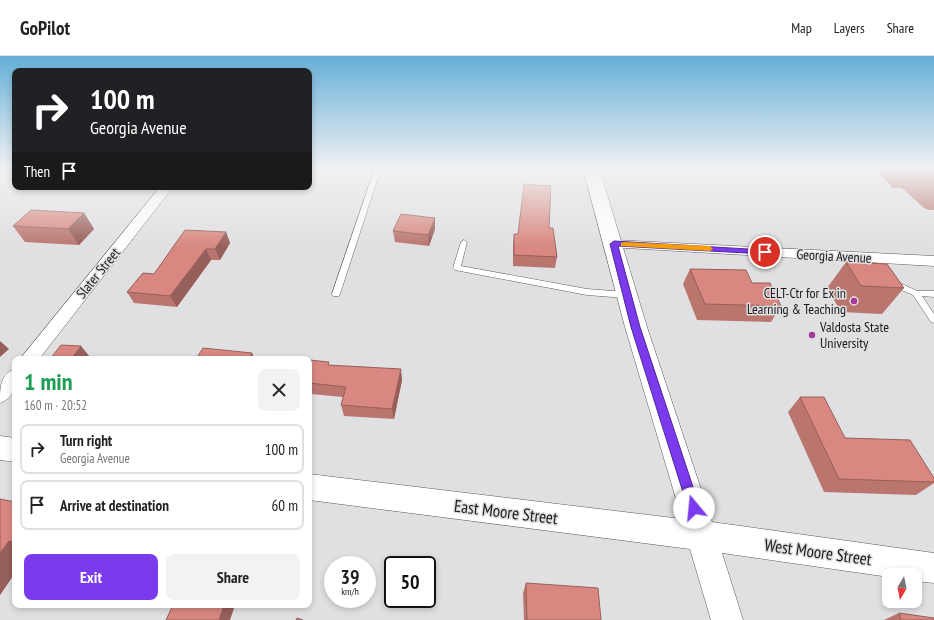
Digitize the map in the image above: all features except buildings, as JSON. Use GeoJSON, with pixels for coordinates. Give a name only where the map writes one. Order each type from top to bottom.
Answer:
{"type":"FeatureCollection","features":[{"type":"Feature","properties":{"kind":"main road"},"geometry":{"type":"LineString","coordinates":[[599,194],[627,295],[727,620]]}},
{"type":"Feature","properties":{"kind":"main road"},"geometry":{"type":"LineString","coordinates":[[0,448],[12,450]]}},
{"type":"Feature","properties":{"kind":"main road","name":"East Moore Street"},"geometry":{"type":"LineString","coordinates":[[312,487],[702,536]]}},
{"type":"Feature","properties":{"kind":"main road","name":"West Moore Street"},"geometry":{"type":"LineString","coordinates":[[702,536],[934,568]]}},
{"type":"Feature","properties":{"kind":"street","name":"Slater Street"},"geometry":{"type":"LineString","coordinates":[[31,356],[161,194]]}},
{"type":"Feature","properties":{"kind":"street","name":"Georgia Avenue"},"geometry":{"type":"LineString","coordinates":[[614,244],[860,262],[934,261]]}},
{"type":"Feature","properties":{"kind":"street"},"geometry":{"type":"LineString","coordinates":[[0,395],[12,380]]}},
{"type":"Feature","properties":{"kind":"lane"},"geometry":{"type":"LineString","coordinates":[[336,294],[369,194]]}},
{"type":"Feature","properties":{"kind":"lane"},"geometry":{"type":"LineString","coordinates":[[464,242],[457,268],[587,292],[627,295]]}},
{"type":"Feature","properties":{"kind":"lane"},"geometry":{"type":"LineString","coordinates":[[889,281],[916,293],[934,294]]}},
{"type":"Feature","properties":{"kind":"lane"},"geometry":{"type":"LineString","coordinates":[[916,293],[934,320]]}},
{"type":"Feature","properties":{"kind":"slow traffic"},"geometry":{"type":"LineString","coordinates":[[624,244],[710,249]]}},
{"type":"Feature","properties":{"kind":"place","name":"CELT-Ctr for Ex in Learning & Teaching"},"geometry":{"type":"Point","coordinates":[854,301]}},
{"type":"Feature","properties":{"kind":"place","name":"Valdosta State University"},"geometry":{"type":"Point","coordinates":[812,335]}},
{"type":"Feature","properties":{"kind":"route"},"geometry":{"type":"LineString","coordinates":[[694,508],[636,327],[614,244],[765,252]]}}]}
